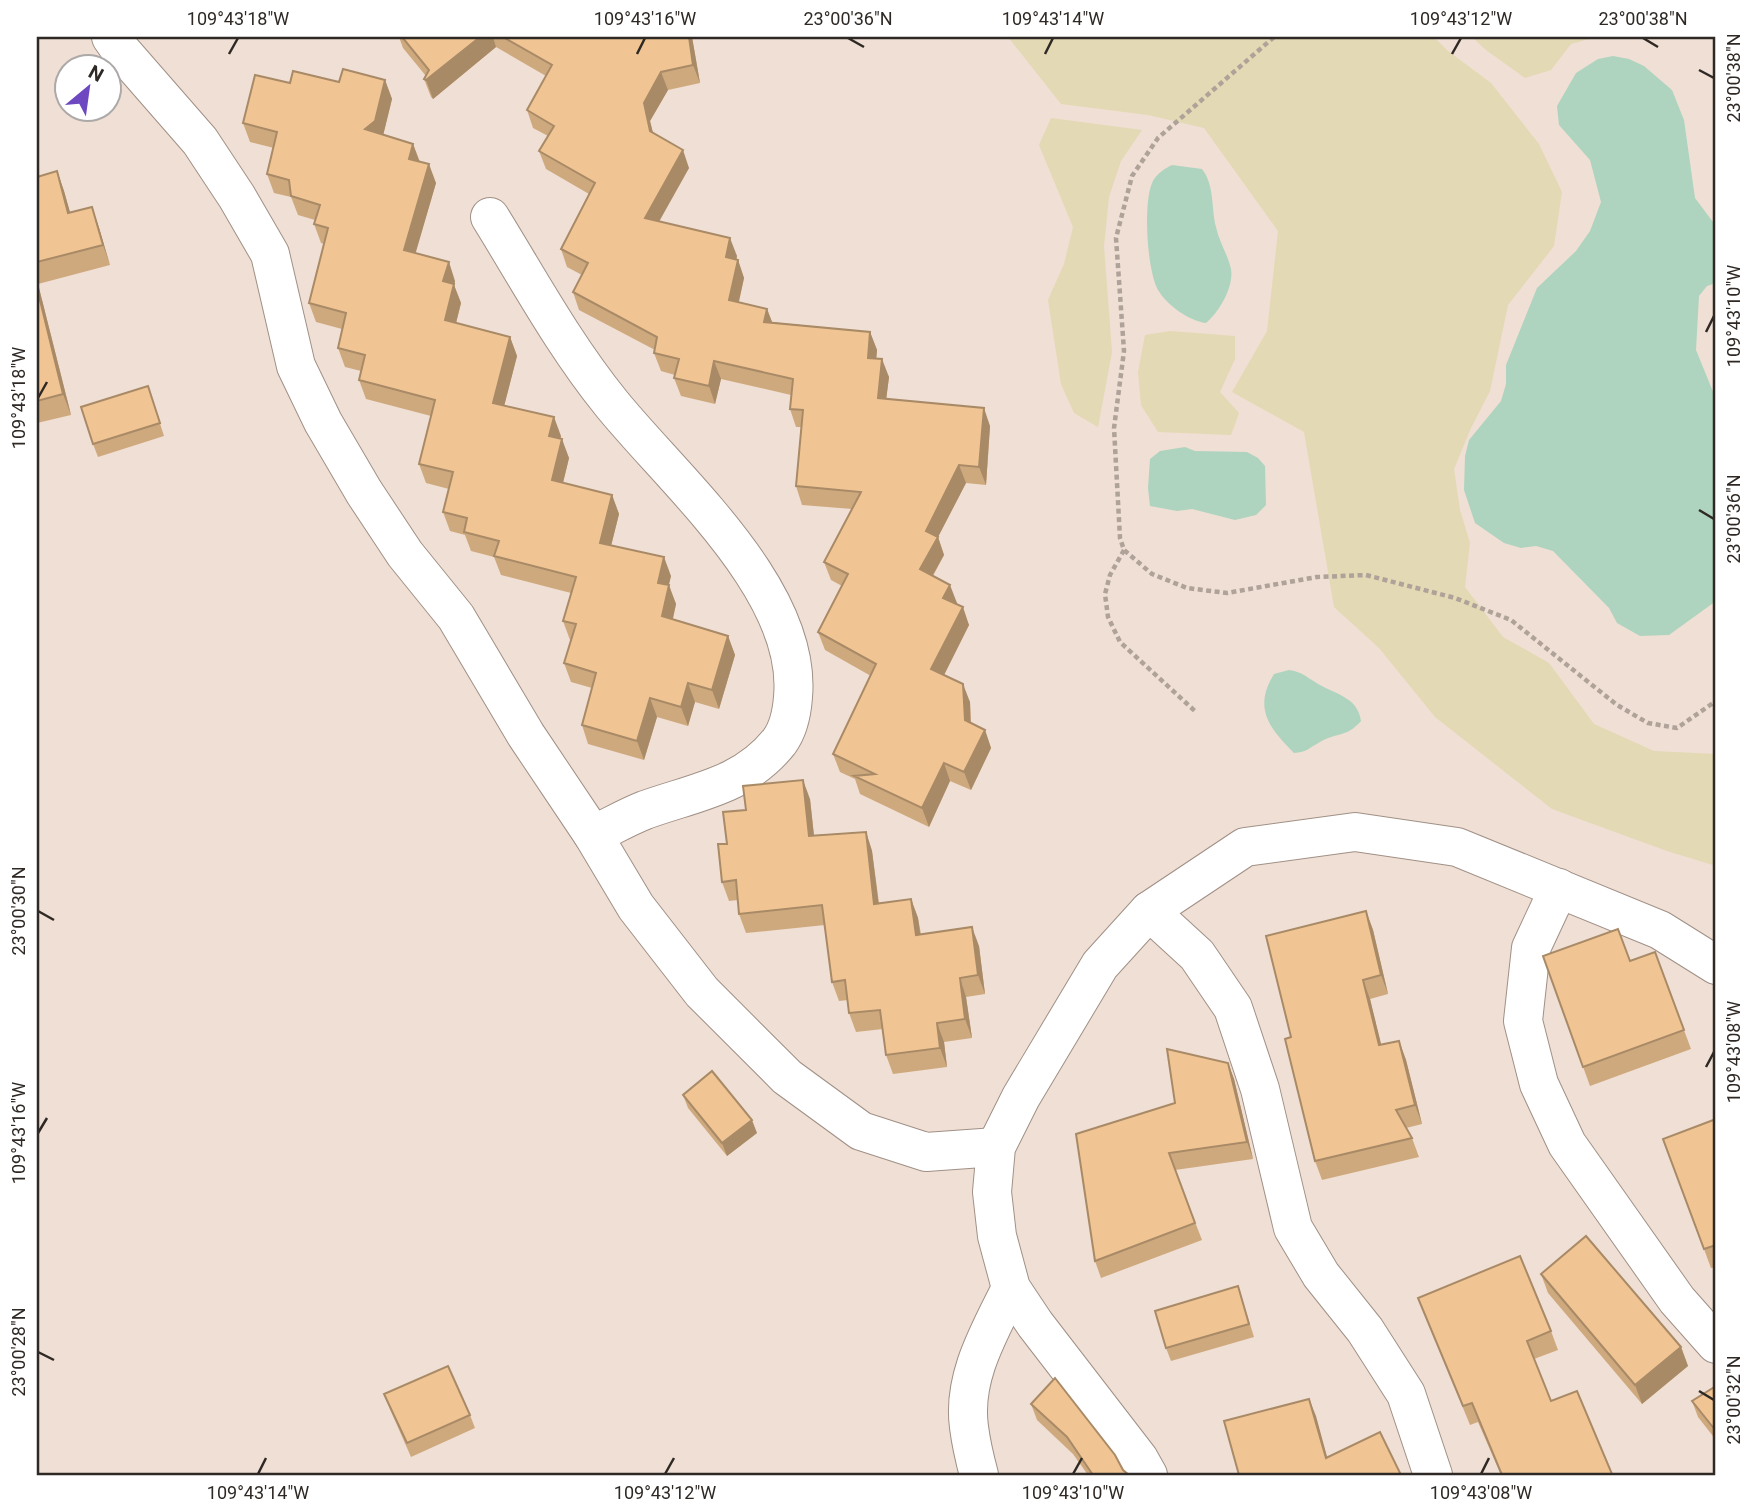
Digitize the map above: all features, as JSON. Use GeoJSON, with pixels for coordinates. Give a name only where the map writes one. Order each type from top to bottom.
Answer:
{"type":"FeatureCollection","features":[{"type":"Feature","properties":{"kind":"street"},"geometry":{"type":"LineString","coordinates":[[111,37],[200,141],[270,254],[296,366],[323,422],[364,492],[405,554],[456,617],[526,735],[593,835],[636,907],[702,992],[787,1077],[861,1131],[926,1152],[996,1146]]}},
{"type":"Feature","properties":{"kind":"street"},"geometry":{"type":"LineString","coordinates":[[490,216],[539,302],[611,403],[705,509],[744,561],[774,607],[788,641],[795,678],[792,711],[781,740],[753,769],[721,786],[643,811],[593,835]]}},
{"type":"Feature","properties":{"kind":"street"},"geometry":{"type":"LineString","coordinates":[[1148,1475],[1139,1459],[1042,1334],[1011,1288],[997,1236],[992,1192],[996,1146],[1021,1097],[1100,965],[1149,911],[1245,848],[1355,832],[1457,847],[1660,930],[1716,965]]}},
{"type":"Feature","properties":{"kind":"street"},"geometry":{"type":"LineString","coordinates":[[1559,888],[1531,948],[1523,1021],[1539,1084],[1567,1144],[1677,1300],[1716,1344]]}},
{"type":"Feature","properties":{"kind":"street"},"geometry":{"type":"LineString","coordinates":[[1149,911],[1197,955],[1233,1007],[1260,1089],[1293,1228],[1321,1275],[1365,1330],[1406,1394],[1433,1475]]}},
{"type":"Feature","properties":{"kind":"street"},"geometry":{"type":"LineString","coordinates":[[979,1475],[968,1425],[971,1384],[980,1352],[1011,1288]]}},
{"type":"Feature","properties":{"kind":"path"},"geometry":{"type":"LineString","coordinates":[[1275,37],[1158,138],[1132,176],[1116,238],[1124,351],[1114,428],[1120,538],[1124,550],[1152,574],[1187,588],[1227,593],[1317,577],[1366,575],[1455,598],[1511,620],[1617,705],[1648,723],[1677,728],[1716,701]]}},
{"type":"Feature","properties":{"kind":"path"},"geometry":{"type":"LineString","coordinates":[[1124,550],[1110,575],[1105,594],[1108,617],[1120,642],[1197,713]]}},
{"type":"Feature","properties":{"kind":"green space"},"geometry":{"type":"Polygon","coordinates":[[[1613,56],[1644,66],[1672,90],[1684,120],[1695,198],[1716,226],[1716,283],[1707,286],[1699,296],[1696,350],[1716,399],[1716,601],[1669,635],[1640,636],[1617,623],[1609,608],[1553,551],[1536,546],[1521,548],[1504,543],[1475,523],[1464,490],[1465,456],[1469,440],[1501,401],[1506,384],[1506,365],[1537,288],[1576,251],[1590,231],[1601,202],[1590,160],[1559,125],[1557,106],[1576,73],[1598,59],[1613,56]]]}},
{"type":"Feature","properties":{"kind":"green space"},"geometry":{"type":"Polygon","coordinates":[[[1172,165],[1202,169],[1206,176],[1211,190],[1217,233],[1231,269],[1230,283],[1224,299],[1206,323],[1186,316],[1167,301],[1158,290],[1151,268],[1147,221],[1149,193],[1156,177],[1172,165]]]}},
{"type":"Feature","properties":{"kind":"green space"},"geometry":{"type":"Polygon","coordinates":[[[1185,447],[1195,451],[1247,452],[1258,458],[1265,466],[1266,505],[1256,515],[1235,520],[1192,509],[1177,511],[1150,506],[1150,459],[1160,451],[1185,447]]]}},
{"type":"Feature","properties":{"kind":"green space"},"geometry":{"type":"Polygon","coordinates":[[[1289,670],[1303,674],[1350,701],[1359,713],[1361,721],[1346,732],[1305,751],[1294,753],[1271,726],[1265,707],[1268,686],[1274,674],[1289,670]]]}},
{"type":"Feature","properties":{"kind":"sand"},"geometry":{"type":"Polygon","coordinates":[[[1008,37],[1434,37],[1448,51],[1491,83],[1539,144],[1562,192],[1554,246],[1508,305],[1490,391],[1454,469],[1460,510],[1470,543],[1465,587],[1503,637],[1549,663],[1594,724],[1654,751],[1716,754],[1716,866],[1552,809],[1435,717],[1379,648],[1334,607],[1304,432],[1232,392],[1267,331],[1278,231],[1204,128],[1148,115],[1061,104],[1008,37]]]}},
{"type":"Feature","properties":{"kind":"sand"},"geometry":{"type":"Polygon","coordinates":[[[1472,37],[1596,37],[1571,44],[1551,70],[1525,78],[1472,37]]]}},
{"type":"Feature","properties":{"kind":"sand"},"geometry":{"type":"Polygon","coordinates":[[[1051,118],[1142,130],[1121,161],[1109,197],[1104,246],[1112,352],[1098,427],[1074,413],[1061,384],[1048,300],[1064,264],[1073,227],[1039,145],[1051,118]]]}},
{"type":"Feature","properties":{"kind":"sand"},"geometry":{"type":"Polygon","coordinates":[[[1170,331],[1235,336],[1235,359],[1220,392],[1239,413],[1231,435],[1158,432],[1141,405],[1138,372],[1145,335],[1170,331]]]}},
{"type":"Feature","properties":{"kind":"building"},"geometry":{"type":"Polygon","coordinates":[[[402,37],[480,37],[426,80],[424,79],[429,70],[402,37]]]}},
{"type":"Feature","properties":{"kind":"building"},"geometry":{"type":"Polygon","coordinates":[[[503,37],[689,37],[693,65],[661,72],[644,103],[650,131],[683,150],[645,218],[730,238],[726,257],[738,260],[729,300],[767,309],[764,322],[870,332],[868,358],[882,359],[878,398],[984,408],[979,467],[959,465],[926,531],[938,537],[920,569],[950,585],[943,598],[963,607],[931,669],[963,684],[965,720],[985,730],[964,772],[944,763],[922,808],[854,776],[875,774],[833,754],[876,664],[818,632],[848,574],[824,562],[861,492],[796,486],[803,410],[790,409],[793,379],[714,361],[709,386],[674,378],[679,359],[654,353],[657,337],[573,292],[588,263],[561,249],[595,183],[539,151],[554,126],[527,110],[552,65],[503,37]]]}},
{"type":"Feature","properties":{"kind":"building"},"geometry":{"type":"Polygon","coordinates":[[[343,69],[385,80],[375,121],[365,129],[413,144],[409,159],[429,164],[404,250],[449,262],[443,281],[454,284],[445,320],[510,337],[493,403],[554,417],[549,436],[562,439],[552,480],[612,495],[600,543],[664,557],[658,583],[669,585],[662,616],[728,636],[712,690],[688,683],[681,707],[650,698],[637,741],[582,725],[596,673],[564,663],[576,624],[563,621],[576,577],[494,556],[499,541],[464,532],[467,518],[443,512],[453,472],[419,464],[435,400],[359,380],[365,355],[338,348],[346,313],[309,303],[328,228],[314,224],[320,205],[291,196],[289,180],[267,174],[277,132],[243,123],[255,75],[290,83],[293,71],[339,82],[343,69]]]}},
{"type":"Feature","properties":{"kind":"building"},"geometry":{"type":"Polygon","coordinates":[[[57,171],[68,213],[92,207],[103,245],[37,262],[37,177],[57,171]]]}},
{"type":"Feature","properties":{"kind":"building"},"geometry":{"type":"Polygon","coordinates":[[[37,288],[63,394],[37,401],[37,288]]]}},
{"type":"Feature","properties":{"kind":"building"},"geometry":{"type":"Polygon","coordinates":[[[148,386],[160,423],[93,444],[81,407],[148,386]]]}},
{"type":"Feature","properties":{"kind":"building"},"geometry":{"type":"Polygon","coordinates":[[[803,780],[809,836],[866,832],[874,904],[911,899],[916,935],[972,927],[978,975],[960,978],[965,1019],[937,1023],[940,1048],[886,1055],[880,1010],[849,1013],[845,980],[832,982],[822,905],[739,914],[736,880],[722,882],[718,844],[727,844],[723,812],[746,810],[743,786],[803,780]]]}},
{"type":"Feature","properties":{"kind":"building"},"geometry":{"type":"Polygon","coordinates":[[[1366,911],[1381,975],[1363,980],[1379,1045],[1399,1041],[1415,1105],[1396,1110],[1412,1138],[1315,1161],[1285,1039],[1291,1037],[1266,936],[1366,911]]]}},
{"type":"Feature","properties":{"kind":"building"},"geometry":{"type":"Polygon","coordinates":[[[1618,929],[1630,961],[1655,952],[1684,1030],[1583,1067],[1543,956],[1618,929]]]}},
{"type":"Feature","properties":{"kind":"building"},"geometry":{"type":"Polygon","coordinates":[[[1167,1049],[1228,1063],[1247,1142],[1169,1153],[1195,1223],[1095,1261],[1076,1134],[1175,1103],[1167,1049]]]}},
{"type":"Feature","properties":{"kind":"building"},"geometry":{"type":"Polygon","coordinates":[[[712,1071],[752,1120],[722,1143],[683,1095],[712,1071]]]}},
{"type":"Feature","properties":{"kind":"building"},"geometry":{"type":"Polygon","coordinates":[[[1716,1119],[1716,1245],[1704,1249],[1663,1139],[1716,1119]]]}},
{"type":"Feature","properties":{"kind":"building"},"geometry":{"type":"Polygon","coordinates":[[[1586,1236],[1681,1347],[1635,1385],[1541,1274],[1586,1236]]]}},
{"type":"Feature","properties":{"kind":"building"},"geometry":{"type":"Polygon","coordinates":[[[1520,1256],[1551,1331],[1527,1341],[1551,1401],[1577,1391],[1612,1474],[1502,1475],[1472,1403],[1463,1406],[1418,1298],[1520,1256]]]}},
{"type":"Feature","properties":{"kind":"building"},"geometry":{"type":"Polygon","coordinates":[[[1238,1286],[1249,1324],[1166,1348],[1155,1311],[1238,1286]]]}},
{"type":"Feature","properties":{"kind":"building"},"geometry":{"type":"Polygon","coordinates":[[[448,1366],[470,1415],[407,1443],[384,1394],[448,1366]]]}},
{"type":"Feature","properties":{"kind":"building"},"geometry":{"type":"Polygon","coordinates":[[[1055,1378],[1129,1475],[1093,1475],[1067,1437],[1031,1404],[1055,1378]]]}},
{"type":"Feature","properties":{"kind":"building"},"geometry":{"type":"Polygon","coordinates":[[[1716,1386],[1716,1431],[1692,1401],[1716,1386]]]}},
{"type":"Feature","properties":{"kind":"building"},"geometry":{"type":"Polygon","coordinates":[[[1309,1399],[1326,1458],[1380,1432],[1401,1475],[1239,1475],[1224,1421],[1309,1399]]]}}]}
